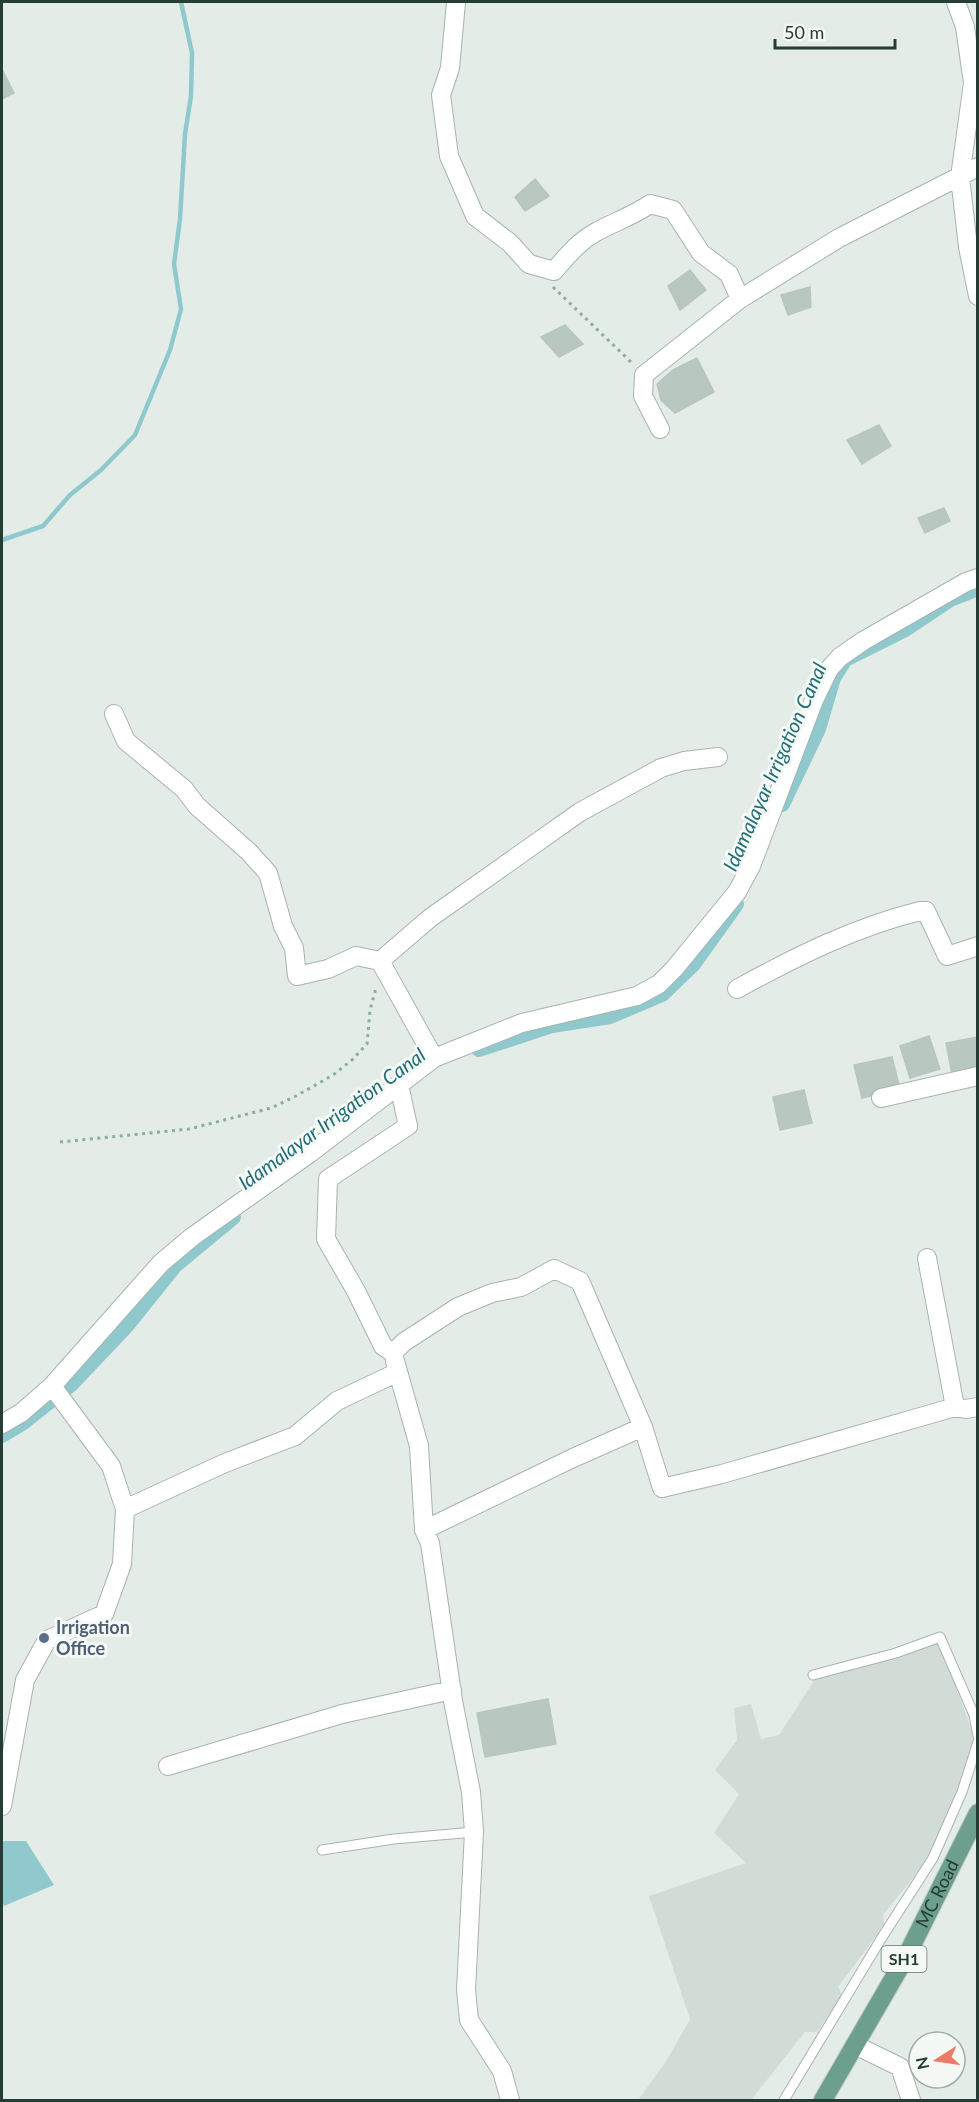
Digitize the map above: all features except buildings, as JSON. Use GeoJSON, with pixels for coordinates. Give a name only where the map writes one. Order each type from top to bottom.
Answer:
{"type":"FeatureCollection","features":[{"type":"Feature","properties":{"kind":"main road","name":"MC Road"},"geometry":{"type":"LineString","coordinates":[[823,2100],[907,1955],[978,1813]]}},
{"type":"Feature","properties":{"kind":"street"},"geometry":{"type":"LineString","coordinates":[[456,2],[450,68],[441,95],[449,156],[475,216],[510,243],[529,264],[554,271],[574,247],[594,233],[650,204],[673,210],[701,253],[729,274],[740,299]]}},
{"type":"Feature","properties":{"kind":"street"},"geometry":{"type":"LineString","coordinates":[[956,2],[974,60],[960,177],[968,247],[978,296]]}},
{"type":"Feature","properties":{"kind":"street"},"geometry":{"type":"LineString","coordinates":[[660,429],[643,396],[644,375],[740,299],[839,238],[978,167]]}},
{"type":"Feature","properties":{"kind":"street"},"geometry":{"type":"LineString","coordinates":[[2,1424],[21,1413],[52,1386],[161,1263],[192,1237],[310,1153],[434,1058],[522,1023],[637,996],[659,984],[737,892],[751,867],[814,700],[829,669],[840,657],[863,641],[966,582],[978,578]]}},
{"type":"Feature","properties":{"kind":"street"},"geometry":{"type":"LineString","coordinates":[[114,714],[126,741],[184,789],[197,806],[249,852],[268,873],[283,926],[294,948],[297,976],[328,969],[356,956],[380,961],[434,1058]]}},
{"type":"Feature","properties":{"kind":"street"},"geometry":{"type":"LineString","coordinates":[[380,961],[430,918],[580,812],[661,768],[684,761],[718,758]]}},
{"type":"Feature","properties":{"kind":"street"},"geometry":{"type":"LineString","coordinates":[[737,989],[803,954],[860,930],[920,911],[926,911],[947,956],[978,946]]}},
{"type":"Feature","properties":{"kind":"street"},"geometry":{"type":"LineString","coordinates":[[880,1098],[978,1076]]}},
{"type":"Feature","properties":{"kind":"street"},"geometry":{"type":"LineString","coordinates":[[399,1085],[408,1126],[328,1179],[326,1239],[356,1291],[383,1346],[393,1353],[419,1446],[424,1530],[430,1543],[452,1690],[471,1792],[474,1832],[466,1990],[469,2020],[502,2071],[510,2100]]}},
{"type":"Feature","properties":{"kind":"street"},"geometry":{"type":"LineString","coordinates":[[927,1258],[955,1407]]}},
{"type":"Feature","properties":{"kind":"street"},"geometry":{"type":"LineString","coordinates":[[393,1353],[404,1342],[458,1307],[492,1293],[521,1287],[554,1269],[580,1281],[643,1426],[663,1488],[722,1474],[955,1407],[978,1407]]}},
{"type":"Feature","properties":{"kind":"street"},"geometry":{"type":"LineString","coordinates":[[125,1509],[225,1463],[295,1436],[337,1401],[398,1372]]}},
{"type":"Feature","properties":{"kind":"street"},"geometry":{"type":"LineString","coordinates":[[2,1806],[25,1680],[48,1640],[104,1614],[122,1564],[125,1509],[111,1466],[52,1386]]}},
{"type":"Feature","properties":{"kind":"street"},"geometry":{"type":"LineString","coordinates":[[424,1530],[643,1426]]}},
{"type":"Feature","properties":{"kind":"street"},"geometry":{"type":"LineString","coordinates":[[168,1766],[342,1714],[452,1690]]}},
{"type":"Feature","properties":{"kind":"street"},"geometry":{"type":"LineString","coordinates":[[855,2045],[900,2067],[911,2100]]}},
{"type":"Feature","properties":{"kind":"lane"},"geometry":{"type":"LineString","coordinates":[[813,1675],[896,1653],[939,1637],[974,1715],[978,1736]]}},
{"type":"Feature","properties":{"kind":"lane"},"geometry":{"type":"LineString","coordinates":[[784,2100],[881,1939],[933,1858],[962,1792],[978,1742]]}},
{"type":"Feature","properties":{"kind":"lane"},"geometry":{"type":"LineString","coordinates":[[322,1850],[394,1839],[474,1832]]}},
{"type":"Feature","properties":{"kind":"path"},"geometry":{"type":"LineString","coordinates":[[529,264],[644,375]]}},
{"type":"Feature","properties":{"kind":"path"},"geometry":{"type":"LineString","coordinates":[[60,1142],[81,1142],[189,1129],[271,1108],[296,1096],[333,1075],[367,1044],[374,989],[390,979]]}},
{"type":"Feature","properties":{"kind":"shaded area"},"geometry":{"type":"Polygon","coordinates":[[[939,1641],[975,1739],[952,1807],[931,1851],[921,1868],[883,1915],[884,1926],[838,1987],[842,1995],[817,2032],[805,2032],[751,2100],[638,2100],[667,2060],[690,2019],[649,1896],[746,1863],[714,1833],[739,1794],[715,1770],[737,1740],[734,1708],[751,1704],[761,1739],[779,1735],[815,1679],[939,1641]]]}},
{"type":"Feature","properties":{"kind":"water"},"geometry":{"type":"Polygon","coordinates":[[[26,1841],[54,1885],[4,1906],[2,1901],[2,1842],[26,1841]]]}},
{"type":"Feature","properties":{"kind":"waterway"},"geometry":{"type":"LineString","coordinates":[[2,540],[43,526],[70,495],[101,470],[135,435],[170,350],[181,309],[174,264],[180,219],[185,134],[191,96],[192,53],[181,2]]}},
{"type":"Feature","properties":{"kind":"waterway","name":"Idamalayar Irrigation Canal"},"geometry":{"type":"LineString","coordinates":[[782,804],[818,729],[833,678],[845,659],[905,629],[950,599],[978,588]]}},
{"type":"Feature","properties":{"kind":"waterway","name":"Idamalayar Irrigation Canal"},"geometry":{"type":"LineString","coordinates":[[479,1049],[552,1025],[610,1016],[662,994],[693,964],[736,904]]}},
{"type":"Feature","properties":{"kind":"waterway","name":"Idamalayar Irrigation Canal"},"geometry":{"type":"LineString","coordinates":[[2,1435],[22,1423],[71,1384],[126,1326],[175,1265],[233,1217]]}},
{"type":"Feature","properties":{"kind":"place","name":"Irrigation Office"},"geometry":{"type":"Point","coordinates":[44,1638]}}]}
